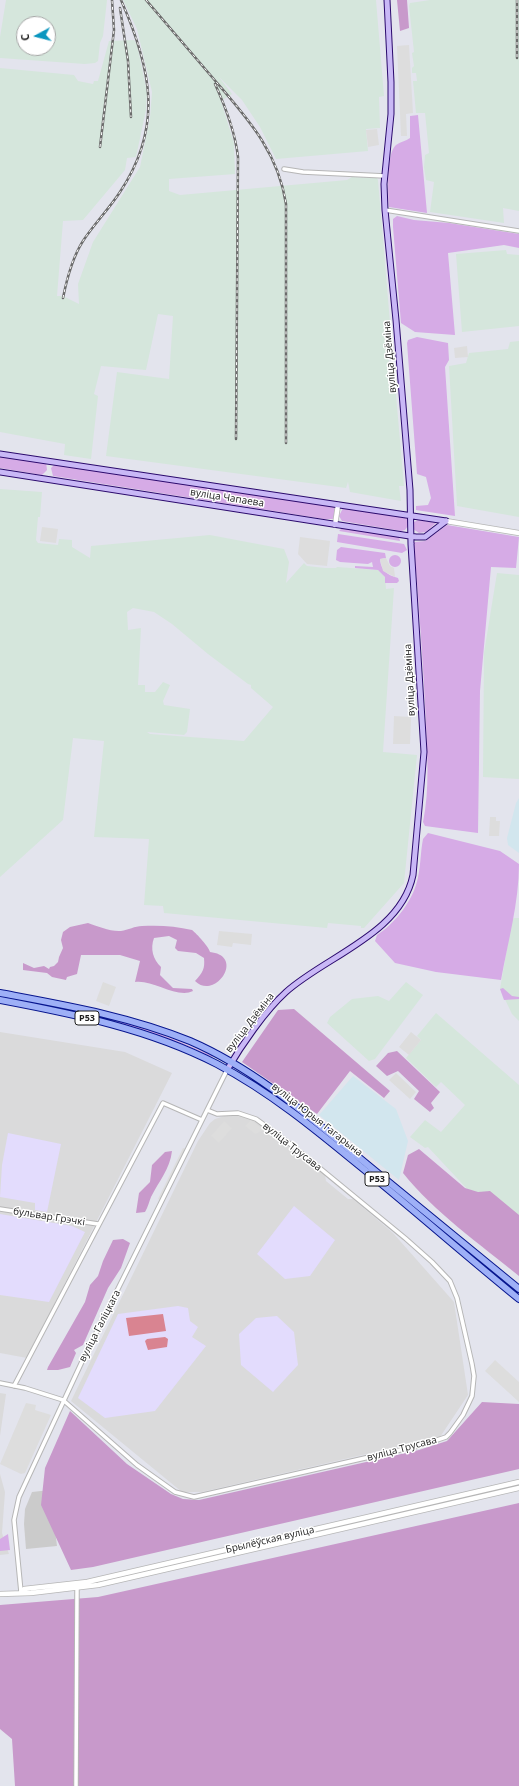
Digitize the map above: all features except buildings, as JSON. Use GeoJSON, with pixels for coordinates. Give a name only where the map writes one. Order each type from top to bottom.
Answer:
{"type":"FeatureCollection","features":[{"type":"Feature","properties":{"kind":"main road","name":"вуліца Дзёміна"},"geometry":{"type":"LineString","coordinates":[[227,1070],[284,994],[296,984],[366,938],[392,916],[411,886],[419,828],[424,752],[410,516],[396,320],[385,210],[385,176],[391,114],[387,0]]}},
{"type":"Feature","properties":{"kind":"main road","name":"вуліца Чапаева"},"geometry":{"type":"LineString","coordinates":[[0,454],[446,521]]}},
{"type":"Feature","properties":{"kind":"main road","name":"вуліца Чапаева"},"geometry":{"type":"LineString","coordinates":[[0,472],[411,536],[424,537],[446,521]]}},
{"type":"Feature","properties":{"kind":"main road","name":"вуліца Юрыя Гагарына"},"geometry":{"type":"LineString","coordinates":[[0,993],[85,1010],[154,1028],[190,1042],[231,1063],[294,1104],[519,1290]]}},
{"type":"Feature","properties":{"kind":"main road","name":"вуліца Юрыя Гагарына"},"geometry":{"type":"LineString","coordinates":[[0,1000],[76,1015],[125,1028],[171,1044],[227,1070],[259,1088],[311,1126],[519,1299]]}},
{"type":"Feature","properties":{"kind":"street"},"geometry":{"type":"LineString","coordinates":[[284,169],[304,172],[385,176]]}},
{"type":"Feature","properties":{"kind":"street"},"geometry":{"type":"LineString","coordinates":[[385,210],[519,231]]}},
{"type":"Feature","properties":{"kind":"street"},"geometry":{"type":"LineString","coordinates":[[335,525],[338,505]]}},
{"type":"Feature","properties":{"kind":"street","name":"вуліца Чапаева"},"geometry":{"type":"LineString","coordinates":[[446,521],[519,533]]}},
{"type":"Feature","properties":{"kind":"street","name":"вуліца Галіцкага"},"geometry":{"type":"LineString","coordinates":[[21,1592],[15,1530],[16,1506],[63,1400],[227,1070]]}},
{"type":"Feature","properties":{"kind":"street"},"geometry":{"type":"LineString","coordinates":[[14,1386],[163,1103],[202,1120]]}},
{"type":"Feature","properties":{"kind":"street","name":"вуліца Трусава"},"geometry":{"type":"LineString","coordinates":[[0,1383],[25,1388],[63,1400],[137,1465],[175,1492],[194,1497],[430,1443],[446,1436],[454,1429],[472,1396],[474,1376],[457,1298],[450,1281],[432,1262],[405,1238],[274,1131],[251,1116],[238,1113],[217,1114],[207,1110]]}},
{"type":"Feature","properties":{"kind":"street","name":"бульвар Грэчкі"},"geometry":{"type":"LineString","coordinates":[[0,1209],[98,1224]]}},
{"type":"Feature","properties":{"kind":"street","name":"Брылёўская вуліца"},"geometry":{"type":"LineString","coordinates":[[461,1499],[519,1482]]}},
{"type":"Feature","properties":{"kind":"street","name":"Брылёўская вуліца"},"geometry":{"type":"LineString","coordinates":[[0,1594],[21,1592],[24,1594],[77,1586],[461,1499],[519,1488]]}},
{"type":"Feature","properties":{"kind":"street"},"geometry":{"type":"LineString","coordinates":[[76,1786],[77,1586]]}},
{"type":"Feature","properties":{"kind":"shaded area"},"geometry":{"type":"Polygon","coordinates":[[[6,0],[107,0],[103,36],[100,43],[98,61],[95,63],[85,64],[0,58],[0,37],[6,0]]]}},
{"type":"Feature","properties":{"kind":"shaded area"},"geometry":{"type":"Polygon","coordinates":[[[123,0],[376,0],[384,96],[379,97],[380,128],[366,129],[368,151],[276,159],[260,127],[242,100],[219,77],[232,94],[221,101],[234,143],[235,174],[169,179],[169,191],[180,195],[347,180],[352,177],[377,178],[392,346],[388,349],[389,363],[394,372],[404,486],[399,486],[401,501],[350,492],[348,482],[346,488],[106,456],[117,372],[169,379],[173,316],[158,314],[146,370],[101,366],[94,394],[98,396],[91,459],[64,455],[65,444],[0,432],[0,68],[74,75],[78,81],[93,84],[94,81],[98,81],[109,41],[134,40],[137,44],[147,92],[146,110],[136,157],[127,158],[125,170],[83,220],[63,221],[57,296],[63,296],[79,304],[78,284],[93,242],[140,167],[150,118],[152,92],[137,29],[123,0]]]}},
{"type":"Feature","properties":{"kind":"shaded area"},"geometry":{"type":"Polygon","coordinates":[[[397,0],[407,0],[409,28],[400,31],[397,0]]]}},
{"type":"Feature","properties":{"kind":"shaded area"},"geometry":{"type":"Polygon","coordinates":[[[430,0],[519,0],[519,211],[503,208],[504,223],[430,212],[434,182],[426,180],[424,167],[425,155],[429,153],[425,113],[416,113],[413,81],[417,81],[416,73],[412,73],[412,68],[414,66],[412,53],[414,52],[409,6],[410,3],[430,0]]]}},
{"type":"Feature","properties":{"kind":"shaded area"},"geometry":{"type":"Polygon","coordinates":[[[409,45],[413,113],[406,114],[407,136],[401,136],[397,46],[409,45]]]}},
{"type":"Feature","properties":{"kind":"shaded area"},"geometry":{"type":"Polygon","coordinates":[[[418,115],[427,213],[389,207],[388,174],[393,149],[396,145],[410,138],[410,116],[418,115]]]}},
{"type":"Feature","properties":{"kind":"shaded area"},"geometry":{"type":"Polygon","coordinates":[[[377,129],[379,145],[368,147],[366,130],[377,129]]]}},
{"type":"Feature","properties":{"kind":"shaded area"},"geometry":{"type":"Polygon","coordinates":[[[397,216],[414,220],[449,223],[519,234],[519,248],[504,245],[448,253],[455,335],[415,332],[401,323],[393,227],[393,219],[397,216]]]}},
{"type":"Feature","properties":{"kind":"shaded area"},"geometry":{"type":"Polygon","coordinates":[[[506,250],[507,254],[519,255],[519,326],[462,332],[456,254],[506,250]]]}},
{"type":"Feature","properties":{"kind":"shaded area"},"geometry":{"type":"Polygon","coordinates":[[[417,337],[448,343],[449,360],[445,367],[455,516],[416,510],[416,506],[428,505],[431,498],[426,477],[417,474],[407,343],[408,340],[417,337]]]}},
{"type":"Feature","properties":{"kind":"shaded area"},"geometry":{"type":"Polygon","coordinates":[[[519,341],[519,517],[457,506],[449,366],[466,363],[469,353],[508,349],[510,342],[519,341]]]}},
{"type":"Feature","properties":{"kind":"shaded area"},"geometry":{"type":"Polygon","coordinates":[[[467,346],[468,357],[455,358],[454,348],[467,346]]]}},
{"type":"Feature","properties":{"kind":"shaded area"},"geometry":{"type":"Polygon","coordinates":[[[0,455],[46,462],[47,470],[42,475],[0,468],[0,455]]]}},
{"type":"Feature","properties":{"kind":"shaded area"},"geometry":{"type":"Polygon","coordinates":[[[56,463],[333,506],[336,510],[333,519],[324,519],[53,476],[51,468],[56,463]]]}},
{"type":"Feature","properties":{"kind":"shaded area"},"geometry":{"type":"Polygon","coordinates":[[[0,489],[42,492],[36,540],[38,543],[58,545],[59,539],[72,540],[72,547],[90,558],[91,546],[210,535],[284,549],[289,562],[286,583],[304,563],[307,566],[325,568],[337,567],[378,570],[385,577],[386,589],[394,588],[383,752],[417,755],[404,883],[364,928],[361,928],[361,926],[328,923],[327,928],[164,913],[163,906],[144,905],[149,839],[94,837],[104,741],[73,738],[63,820],[0,877],[0,489]],[[133,608],[127,612],[128,630],[141,628],[138,685],[145,685],[145,692],[155,692],[163,682],[170,685],[163,701],[164,705],[190,709],[187,732],[184,735],[147,732],[150,734],[244,741],[273,707],[251,688],[251,685],[208,654],[172,624],[154,612],[133,608]]]}},
{"type":"Feature","properties":{"kind":"shaded area"},"geometry":{"type":"Polygon","coordinates":[[[343,508],[405,518],[408,519],[408,526],[405,530],[401,531],[342,521],[339,516],[343,508]]]}},
{"type":"Feature","properties":{"kind":"shaded area"},"geometry":{"type":"Polygon","coordinates":[[[418,520],[436,523],[426,532],[419,533],[413,529],[414,522],[418,520]]]}},
{"type":"Feature","properties":{"kind":"shaded area"},"geometry":{"type":"Polygon","coordinates":[[[447,525],[519,537],[516,568],[491,567],[480,691],[478,833],[425,826],[423,822],[427,797],[428,772],[414,542],[425,541],[447,525]]]}},
{"type":"Feature","properties":{"kind":"shaded area"},"geometry":{"type":"Polygon","coordinates":[[[42,527],[58,529],[56,543],[40,541],[42,527]]]}},
{"type":"Feature","properties":{"kind":"shaded area"},"geometry":{"type":"Polygon","coordinates":[[[342,528],[399,537],[400,541],[339,531],[342,528]]]}},
{"type":"Feature","properties":{"kind":"shaded area"},"geometry":{"type":"Polygon","coordinates":[[[338,534],[404,544],[407,550],[402,553],[337,542],[338,534]]]}},
{"type":"Feature","properties":{"kind":"shaded area"},"geometry":{"type":"Polygon","coordinates":[[[300,537],[330,541],[327,566],[307,564],[298,554],[300,537]]]}},
{"type":"Feature","properties":{"kind":"shaded area"},"geometry":{"type":"Polygon","coordinates":[[[341,547],[385,553],[386,558],[380,559],[383,569],[385,572],[398,578],[399,581],[397,583],[385,583],[385,577],[378,570],[355,568],[355,566],[373,567],[372,562],[368,564],[340,562],[336,560],[337,550],[341,547]]]}},
{"type":"Feature","properties":{"kind":"shaded area"},"geometry":{"type":"Polygon","coordinates":[[[397,555],[400,556],[400,566],[393,567],[390,566],[389,559],[390,556],[397,555]]]}},
{"type":"Feature","properties":{"kind":"shaded area"},"geometry":{"type":"Polygon","coordinates":[[[386,558],[390,566],[394,568],[395,577],[383,571],[380,559],[386,558]]]}},
{"type":"Feature","properties":{"kind":"shaded area"},"geometry":{"type":"Polygon","coordinates":[[[497,573],[519,575],[519,779],[483,777],[484,653],[497,573]]]}},
{"type":"Feature","properties":{"kind":"shaded area"},"geometry":{"type":"Polygon","coordinates":[[[394,716],[411,717],[410,744],[393,744],[394,716]]]}},
{"type":"Feature","properties":{"kind":"shaded area"},"geometry":{"type":"Polygon","coordinates":[[[519,798],[519,853],[508,845],[507,838],[516,803],[519,798]]]}},
{"type":"Feature","properties":{"kind":"shaded area"},"geometry":{"type":"Polygon","coordinates":[[[490,817],[496,817],[496,821],[500,821],[499,836],[489,836],[490,817]]]}},
{"type":"Feature","properties":{"kind":"shaded area"},"geometry":{"type":"Polygon","coordinates":[[[428,833],[500,851],[519,864],[519,879],[515,908],[501,980],[436,972],[395,963],[375,941],[377,935],[401,913],[410,899],[419,874],[423,839],[428,833]]]}},
{"type":"Feature","properties":{"kind":"shaded area"},"geometry":{"type":"Polygon","coordinates":[[[519,918],[519,1021],[512,1014],[500,989],[512,919],[519,918]]]}},
{"type":"Feature","properties":{"kind":"shaded area"},"geometry":{"type":"Polygon","coordinates":[[[88,923],[113,931],[139,926],[161,926],[192,930],[200,937],[210,952],[221,955],[226,961],[224,976],[218,982],[211,985],[203,986],[195,981],[203,970],[204,958],[196,953],[178,951],[175,948],[177,940],[169,936],[154,938],[152,946],[156,961],[161,967],[160,975],[173,988],[192,989],[193,991],[180,993],[149,983],[135,982],[140,961],[120,955],[81,955],[77,974],[67,977],[66,980],[52,977],[47,973],[23,970],[23,963],[34,968],[44,966],[49,969],[50,967],[54,966],[58,962],[63,948],[61,940],[63,932],[70,927],[88,923]]]}},
{"type":"Feature","properties":{"kind":"shaded area"},"geometry":{"type":"Polygon","coordinates":[[[219,931],[252,934],[251,945],[233,943],[232,947],[217,945],[219,931]]]}},
{"type":"Feature","properties":{"kind":"shaded area"},"geometry":{"type":"Polygon","coordinates":[[[103,982],[116,987],[109,1006],[96,1001],[103,982]]]}},
{"type":"Feature","properties":{"kind":"shaded area"},"geometry":{"type":"Polygon","coordinates":[[[406,982],[423,995],[375,1059],[369,1061],[327,1023],[330,1017],[352,999],[378,996],[389,1001],[406,982]]]}},
{"type":"Feature","properties":{"kind":"shaded area"},"geometry":{"type":"Polygon","coordinates":[[[503,988],[512,996],[519,997],[519,999],[504,1000],[500,989],[503,988]]]}},
{"type":"Feature","properties":{"kind":"shaded area"},"geometry":{"type":"Polygon","coordinates":[[[0,997],[127,1023],[164,1036],[213,1056],[212,1057],[185,1045],[116,1022],[0,997]]]}},
{"type":"Feature","properties":{"kind":"shaded area"},"geometry":{"type":"Polygon","coordinates":[[[294,1009],[390,1091],[384,1098],[350,1071],[317,1114],[242,1062],[278,1010],[294,1009]]]}},
{"type":"Feature","properties":{"kind":"shaded area"},"geometry":{"type":"Polygon","coordinates":[[[436,1013],[519,1085],[519,1221],[509,1234],[428,1147],[425,1148],[410,1137],[425,1120],[441,1132],[465,1105],[441,1082],[436,1087],[406,1058],[421,1040],[417,1036],[436,1013]]]}},
{"type":"Feature","properties":{"kind":"shaded area"},"geometry":{"type":"Polygon","coordinates":[[[0,1032],[125,1052],[172,1073],[27,1358],[0,1353],[0,1032]]]}},
{"type":"Feature","properties":{"kind":"shaded area"},"geometry":{"type":"Polygon","coordinates":[[[411,1032],[421,1040],[409,1055],[399,1047],[411,1032]]]}},
{"type":"Feature","properties":{"kind":"shaded area"},"geometry":{"type":"Polygon","coordinates":[[[397,1051],[440,1092],[431,1103],[434,1108],[430,1112],[414,1099],[419,1091],[398,1071],[387,1076],[376,1066],[388,1053],[397,1051]]]}},
{"type":"Feature","properties":{"kind":"shaded area"},"geometry":{"type":"Polygon","coordinates":[[[396,1073],[416,1092],[410,1099],[389,1080],[396,1073]]]}},
{"type":"Feature","properties":{"kind":"shaded area"},"geometry":{"type":"Polygon","coordinates":[[[246,1076],[280,1097],[297,1110],[519,1296],[306,1118],[245,1078],[246,1076]]]}},
{"type":"Feature","properties":{"kind":"shaded area"},"geometry":{"type":"Polygon","coordinates":[[[353,1076],[396,1109],[408,1141],[399,1180],[319,1115],[353,1076]]]}},
{"type":"Feature","properties":{"kind":"shaded area"},"geometry":{"type":"Polygon","coordinates":[[[237,1114],[250,1118],[265,1126],[325,1175],[326,1181],[348,1199],[353,1199],[393,1233],[454,1302],[468,1395],[440,1437],[202,1492],[182,1492],[71,1401],[198,1141],[210,1123],[215,1119],[237,1114]]]}},
{"type":"Feature","properties":{"kind":"shaded area"},"geometry":{"type":"Polygon","coordinates":[[[251,1120],[264,1130],[255,1134],[245,1126],[251,1120]]]}},
{"type":"Feature","properties":{"kind":"shaded area"},"geometry":{"type":"Polygon","coordinates":[[[224,1121],[232,1128],[219,1143],[211,1136],[224,1121]]]}},
{"type":"Feature","properties":{"kind":"shaded area"},"geometry":{"type":"Polygon","coordinates":[[[8,1133],[61,1144],[47,1212],[35,1210],[35,1203],[0,1197],[2,1165],[8,1133]]]}},
{"type":"Feature","properties":{"kind":"shaded area"},"geometry":{"type":"Polygon","coordinates":[[[183,1148],[188,1150],[162,1201],[158,1199],[183,1148]]]}},
{"type":"Feature","properties":{"kind":"shaded area"},"geometry":{"type":"Polygon","coordinates":[[[419,1149],[465,1188],[478,1192],[490,1191],[519,1215],[519,1276],[443,1214],[403,1173],[408,1155],[419,1149]]]}},
{"type":"Feature","properties":{"kind":"shaded area"},"geometry":{"type":"Polygon","coordinates":[[[172,1151],[167,1169],[151,1197],[145,1212],[136,1213],[139,1193],[150,1182],[152,1165],[165,1152],[172,1151]]]}},
{"type":"Feature","properties":{"kind":"shaded area"},"geometry":{"type":"Polygon","coordinates":[[[294,1206],[335,1240],[310,1276],[285,1279],[257,1254],[294,1206]]]}},
{"type":"Feature","properties":{"kind":"shaded area"},"geometry":{"type":"Polygon","coordinates":[[[0,1214],[72,1226],[85,1232],[49,1302],[0,1295],[0,1214]]]}},
{"type":"Feature","properties":{"kind":"shaded area"},"geometry":{"type":"Polygon","coordinates":[[[123,1239],[130,1243],[121,1268],[108,1288],[83,1345],[74,1350],[76,1353],[70,1367],[58,1370],[47,1370],[85,1302],[90,1285],[98,1276],[113,1240],[123,1239]]]}},
{"type":"Feature","properties":{"kind":"shaded area"},"geometry":{"type":"Polygon","coordinates":[[[178,1306],[188,1308],[190,1321],[198,1327],[192,1337],[206,1346],[155,1411],[105,1418],[78,1398],[118,1314],[178,1306]]]}},
{"type":"Feature","properties":{"kind":"shaded area"},"geometry":{"type":"Polygon","coordinates":[[[163,1314],[166,1331],[129,1336],[126,1318],[163,1314]]]}},
{"type":"Feature","properties":{"kind":"shaded area"},"geometry":{"type":"Polygon","coordinates":[[[277,1316],[294,1332],[298,1365],[273,1392],[241,1365],[239,1334],[256,1318],[277,1316]]]}},
{"type":"Feature","properties":{"kind":"shaded area"},"geometry":{"type":"Polygon","coordinates":[[[165,1337],[168,1339],[167,1347],[148,1350],[145,1341],[147,1339],[165,1337]]]}},
{"type":"Feature","properties":{"kind":"shaded area"},"geometry":{"type":"Polygon","coordinates":[[[495,1360],[519,1382],[519,1402],[485,1371],[495,1360]]]}},
{"type":"Feature","properties":{"kind":"shaded area"},"geometry":{"type":"Polygon","coordinates":[[[0,1393],[6,1394],[0,1436],[0,1393]]]}},
{"type":"Feature","properties":{"kind":"shaded area"},"geometry":{"type":"Polygon","coordinates":[[[482,1402],[519,1404],[519,1469],[93,1567],[71,1570],[41,1505],[45,1468],[70,1411],[127,1464],[171,1494],[183,1499],[199,1500],[419,1450],[447,1441],[482,1402]]]}},
{"type":"Feature","properties":{"kind":"shaded area"},"geometry":{"type":"Polygon","coordinates":[[[26,1403],[36,1405],[35,1410],[51,1415],[25,1473],[21,1474],[0,1464],[26,1403]]]}},
{"type":"Feature","properties":{"kind":"shaded area"},"geometry":{"type":"Polygon","coordinates":[[[0,1474],[5,1492],[2,1533],[9,1554],[0,1555],[0,1474]]]}},
{"type":"Feature","properties":{"kind":"shaded area"},"geometry":{"type":"Polygon","coordinates":[[[50,1490],[57,1546],[26,1549],[24,1524],[25,1509],[32,1492],[50,1490]]]}},
{"type":"Feature","properties":{"kind":"shaded area"},"geometry":{"type":"Polygon","coordinates":[[[519,1503],[519,1786],[15,1786],[12,1739],[0,1729],[0,1605],[98,1597],[519,1503]]]}},
{"type":"Feature","properties":{"kind":"shaded area"},"geometry":{"type":"Polygon","coordinates":[[[349,1524],[247,1548],[247,1547],[349,1524]]]}},
{"type":"Feature","properties":{"kind":"shaded area"},"geometry":{"type":"Polygon","coordinates":[[[8,1534],[10,1550],[0,1551],[0,1539],[8,1534]]]}},
{"type":"Feature","properties":{"kind":"shaded area"},"geometry":{"type":"Polygon","coordinates":[[[240,1549],[92,1584],[80,1585],[92,1583],[240,1549]]]}},
{"type":"Feature","properties":{"kind":"railway"},"geometry":{"type":"LineString","coordinates":[[100,147],[114,30],[112,0]]}},
{"type":"Feature","properties":{"kind":"railway"},"geometry":{"type":"LineString","coordinates":[[63,298],[70,268],[79,248],[87,235],[116,198],[134,168],[143,144],[148,120],[148,97],[140,49],[121,0]]}},
{"type":"Feature","properties":{"kind":"railway"},"geometry":{"type":"LineString","coordinates":[[146,0],[248,120],[268,150],[282,185],[286,204],[286,443]]}},
{"type":"Feature","properties":{"kind":"railway"},"geometry":{"type":"LineString","coordinates":[[517,0],[517,58]]}},
{"type":"Feature","properties":{"kind":"railway"},"geometry":{"type":"LineString","coordinates":[[120,8],[128,61],[131,117]]}},
{"type":"Feature","properties":{"kind":"railway"},"geometry":{"type":"LineString","coordinates":[[215,84],[230,120],[238,157],[236,439]]}}]}
